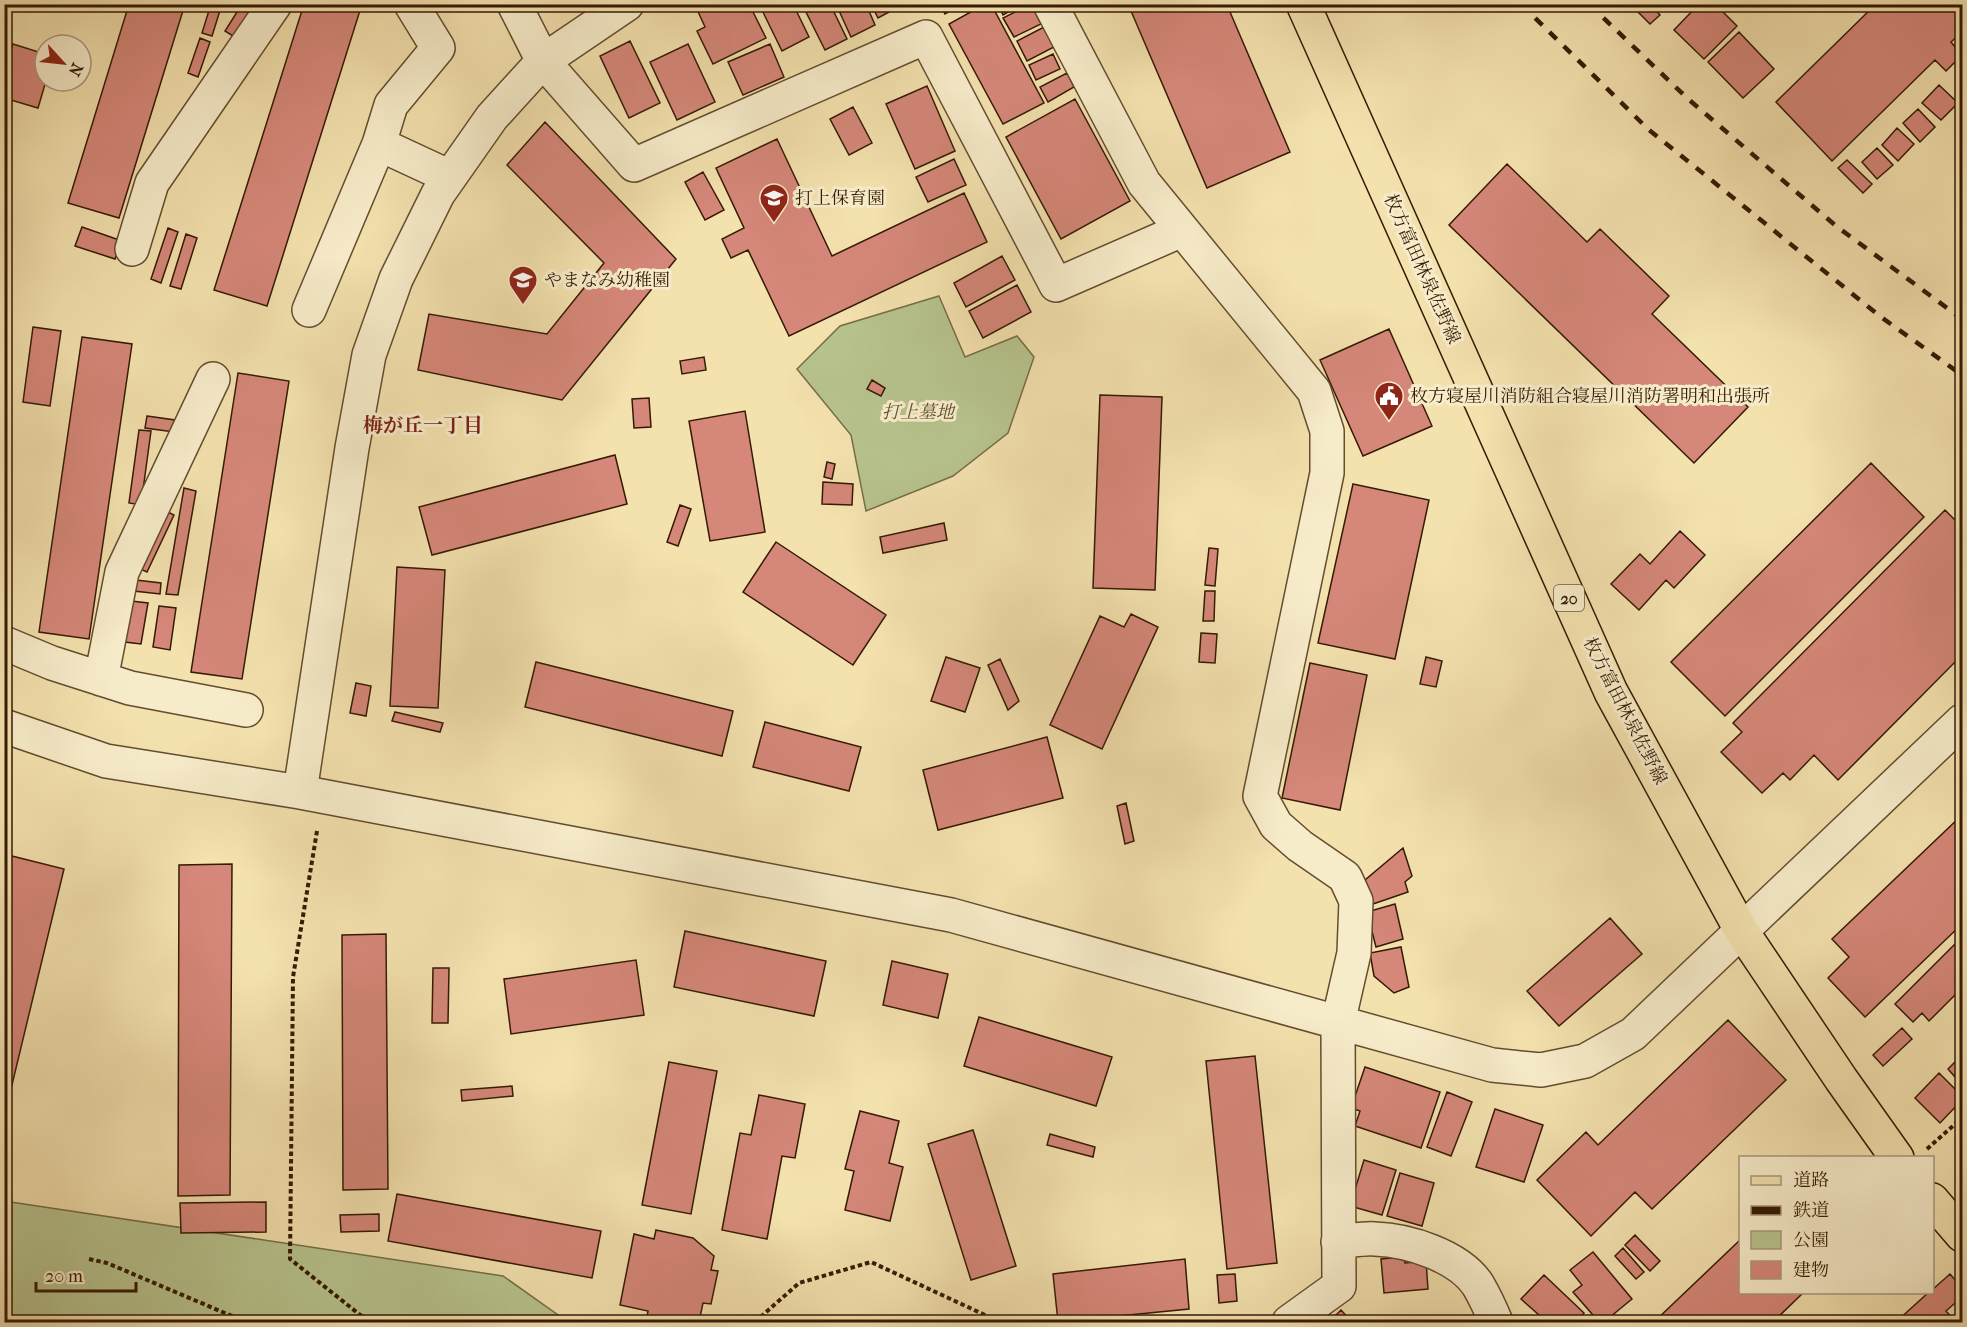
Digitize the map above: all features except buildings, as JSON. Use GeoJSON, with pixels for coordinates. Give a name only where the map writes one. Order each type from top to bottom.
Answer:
{"type":"FeatureCollection","features":[{"type":"Feature","properties":{"kind":"main road","name":"枚方富田林泉佐野線"},"geometry":{"type":"LineString","coordinates":[[1303,4],[1611,692],[1741,930],[1841,1079],[1911,1154]]}},
{"type":"Feature","properties":{"kind":"main road"},"geometry":{"type":"LineString","coordinates":[[1934,1202],[1962,1235]]}},
{"type":"Feature","properties":{"kind":"street"},"geometry":{"type":"LineString","coordinates":[[132,249],[152,183],[275,4]]}},
{"type":"Feature","properties":{"kind":"street"},"geometry":{"type":"LineString","coordinates":[[309,310],[379,144],[391,105],[438,48],[411,4]]}},
{"type":"Feature","properties":{"kind":"street"},"geometry":{"type":"LineString","coordinates":[[514,4],[543,60],[634,165],[926,37],[1056,285],[1182,230]]}},
{"type":"Feature","properties":{"kind":"street"},"geometry":{"type":"LineString","coordinates":[[300,792],[352,448],[369,355],[396,279],[438,194],[492,117],[543,60],[627,4]]}},
{"type":"Feature","properties":{"kind":"street"},"geometry":{"type":"LineString","coordinates":[[1050,4],[1144,183],[1314,391],[1327,431],[1328,473],[1260,796],[1276,825],[1300,846],[1345,877],[1356,901],[1354,953],[1338,1023],[1339,1286],[1289,1323]]}},
{"type":"Feature","properties":{"kind":"street"},"geometry":{"type":"LineString","coordinates":[[379,144],[450,177]]}},
{"type":"Feature","properties":{"kind":"street"},"geometry":{"type":"LineString","coordinates":[[101,679],[122,572],[213,379]]}},
{"type":"Feature","properties":{"kind":"street"},"geometry":{"type":"LineString","coordinates":[[4,643],[52,663],[130,688],[246,710]]}},
{"type":"Feature","properties":{"kind":"street"},"geometry":{"type":"LineString","coordinates":[[4,726],[106,761],[300,792],[951,915],[1492,1065],[1540,1070],[1586,1061],[1633,1034],[1962,721]]}},
{"type":"Feature","properties":{"kind":"street"},"geometry":{"type":"LineString","coordinates":[[1338,1242],[1375,1239],[1405,1242],[1431,1251],[1457,1264],[1477,1283],[1496,1323]]}},
{"type":"Feature","properties":{"kind":"path"},"geometry":{"type":"LineString","coordinates":[[317,831],[294,977],[291,1259],[369,1323]]}},
{"type":"Feature","properties":{"kind":"path"},"geometry":{"type":"LineString","coordinates":[[1911,1154],[1962,1118]]}},
{"type":"Feature","properties":{"kind":"path"},"geometry":{"type":"LineString","coordinates":[[89,1259],[107,1263],[246,1323]]}},
{"type":"Feature","properties":{"kind":"path"},"geometry":{"type":"LineString","coordinates":[[755,1323],[799,1283],[871,1262],[1000,1323]]}},
{"type":"Feature","properties":{"kind":"green space","name":"打上墓地"},"geometry":{"type":"Polygon","coordinates":[[[939,296],[965,357],[1017,336],[1034,357],[1008,433],[953,476],[866,511],[851,435],[797,369],[840,326],[939,296]]]}},
{"type":"Feature","properties":{"kind":"green space"},"geometry":{"type":"Polygon","coordinates":[[[4,1201],[503,1276],[568,1322],[5,1322],[4,1201]]]}},
{"type":"Feature","properties":{"kind":"railway"},"geometry":{"type":"LineString","coordinates":[[1521,4],[1648,129],[1881,317],[1962,375]]}},
{"type":"Feature","properties":{"kind":"railway"},"geometry":{"type":"LineString","coordinates":[[1589,4],[1687,98],[1836,226],[1962,319]]}},
{"type":"Feature","properties":{"kind":"place","name":"打上保育園"},"geometry":{"type":"Point","coordinates":[774,224]}},
{"type":"Feature","properties":{"kind":"place","name":"やまなみ幼稚園"},"geometry":{"type":"Point","coordinates":[523,306]}},
{"type":"Feature","properties":{"kind":"place","name":"枚方寝屋川消防組合寝屋川消防署明和出張所"},"geometry":{"type":"Point","coordinates":[1389,422]}},
{"type":"Feature","properties":{"kind":"district","name":"梅が丘一丁目"},"geometry":{"type":"Point","coordinates":[423,425]}}]}
